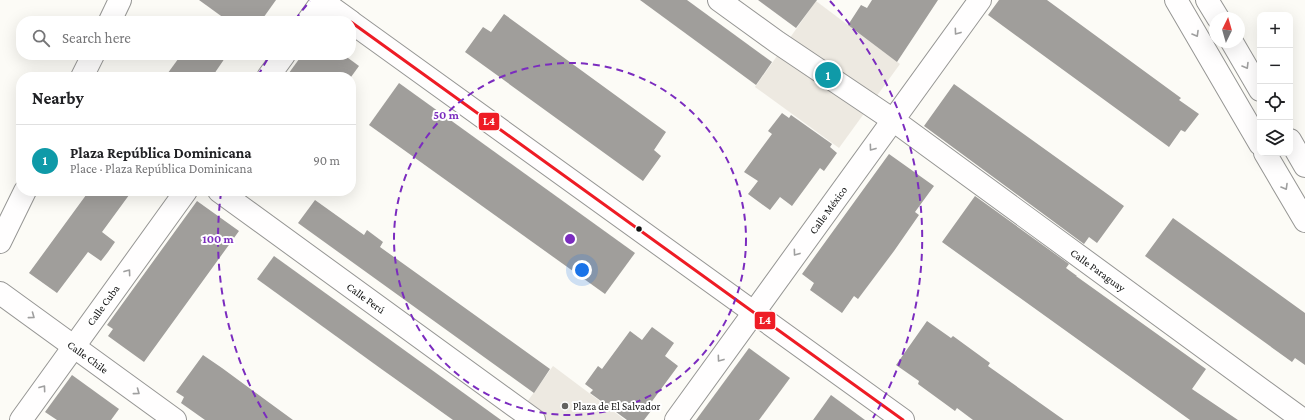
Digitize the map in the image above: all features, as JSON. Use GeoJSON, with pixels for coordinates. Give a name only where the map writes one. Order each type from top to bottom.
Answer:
{"type":"FeatureCollection","features":[{"type":"Feature","properties":{"kind":"street"},"geometry":{"type":"LineString","coordinates":[[112,16],[120,0]]}},
{"type":"Feature","properties":{"kind":"street"},"geometry":{"type":"LineString","coordinates":[[311,16],[322,0],[344,16]]}},
{"type":"Feature","properties":{"kind":"street","name":"Calle Paraguay"},"geometry":{"type":"LineString","coordinates":[[719,0],[777,42],[893,120],[1303,420]]}},
{"type":"Feature","properties":{"kind":"street","name":"Calle México"},"geometry":{"type":"LineString","coordinates":[[676,420],[980,0]]}},
{"type":"Feature","properties":{"kind":"street"},"geometry":{"type":"LineString","coordinates":[[1176,0],[1257,139]]}},
{"type":"Feature","properties":{"kind":"street"},"geometry":{"type":"LineString","coordinates":[[1207,0],[1214,12]]}},
{"type":"Feature","properties":{"kind":"street"},"geometry":{"type":"LineString","coordinates":[[356,25],[903,420]]}},
{"type":"Feature","properties":{"kind":"street"},"geometry":{"type":"LineString","coordinates":[[1236,48],[1257,85]]}},
{"type":"Feature","properties":{"kind":"street"},"geometry":{"type":"LineString","coordinates":[[84,72],[90,60]]}},
{"type":"Feature","properties":{"kind":"street"},"geometry":{"type":"LineString","coordinates":[[272,72],[280,60]]}},
{"type":"Feature","properties":{"kind":"street"},"geometry":{"type":"LineString","coordinates":[[1293,145],[1305,166]]}},
{"type":"Feature","properties":{"kind":"street"},"geometry":{"type":"LineString","coordinates":[[1267,156],[1305,221]]}},
{"type":"Feature","properties":{"kind":"street"},"geometry":{"type":"LineString","coordinates":[[0,242],[23,196]]}},
{"type":"Feature","properties":{"kind":"street","name":"Calle Cuba"},"geometry":{"type":"LineString","coordinates":[[21,420],[182,196]]}},
{"type":"Feature","properties":{"kind":"street","name":"Calle Perú"},"geometry":{"type":"LineString","coordinates":[[225,196],[534,420]]}},
{"type":"Feature","properties":{"kind":"street","name":"Calle Chile"},"geometry":{"type":"LineString","coordinates":[[0,293],[175,420]]}},
{"type":"Feature","properties":{"kind":"shaded area"},"geometry":{"type":"Polygon","coordinates":[[[816,1],[900,64],[839,148],[755,87],[816,1]]]}},
{"type":"Feature","properties":{"kind":"shaded area","name":"Plaza de El Salvador"},"geometry":{"type":"Polygon","coordinates":[[[553,366],[625,420],[514,420],[553,366]]]}},
{"type":"Feature","properties":{"kind":"building"},"geometry":{"type":"Polygon","coordinates":[[[199,0],[276,0],[265,16],[221,16],[199,0]]]}},
{"type":"Feature","properties":{"kind":"building"},"geometry":{"type":"Polygon","coordinates":[[[640,0],[687,0],[772,62],[756,85],[640,0]]]}},
{"type":"Feature","properties":{"kind":"building"},"geometry":{"type":"Polygon","coordinates":[[[758,0],[817,0],[796,28],[758,0]]]}},
{"type":"Feature","properties":{"kind":"building"},"geometry":{"type":"Polygon","coordinates":[[[872,0],[938,0],[897,62],[848,25],[861,5],[867,8],[872,0]]]}},
{"type":"Feature","properties":{"kind":"building"},"geometry":{"type":"Polygon","coordinates":[[[999,0],[1047,0],[1181,98],[1179,100],[1199,114],[1185,132],[1181,130],[1169,147],[988,15],[999,0]]]}},
{"type":"Feature","properties":{"kind":"building"},"geometry":{"type":"Polygon","coordinates":[[[504,14],[666,132],[654,150],[661,156],[643,181],[465,52],[483,27],[491,32],[504,14]]]}},
{"type":"Feature","properties":{"kind":"building"},"geometry":{"type":"Polygon","coordinates":[[[177,60],[224,60],[215,72],[169,72],[177,60]]]}},
{"type":"Feature","properties":{"kind":"building"},"geometry":{"type":"Polygon","coordinates":[[[298,60],[351,60],[359,66],[355,72],[290,72],[298,60]]]}},
{"type":"Feature","properties":{"kind":"building"},"geometry":{"type":"Polygon","coordinates":[[[399,83],[635,253],[605,294],[369,125],[399,83]]]}},
{"type":"Feature","properties":{"kind":"building"},"geometry":{"type":"Polygon","coordinates":[[[954,84],[1124,206],[1097,243],[1089,237],[1084,244],[924,126],[954,84]]]}},
{"type":"Feature","properties":{"kind":"building"},"geometry":{"type":"Polygon","coordinates":[[[782,113],[789,118],[791,115],[832,144],[830,147],[837,153],[824,171],[820,168],[792,206],[780,197],[770,210],[748,194],[758,181],[744,172],[772,134],[768,131],[782,113]]]}},
{"type":"Feature","properties":{"kind":"building"},"geometry":{"type":"Polygon","coordinates":[[[889,154],[934,186],[915,212],[919,215],[894,251],[858,299],[854,296],[842,313],[810,290],[814,283],[802,274],[889,154]]]}},
{"type":"Feature","properties":{"kind":"building"},"geometry":{"type":"Polygon","coordinates":[[[85,196],[128,196],[102,232],[115,242],[101,261],[88,252],[57,293],[29,273],[85,196]]]}},
{"type":"Feature","properties":{"kind":"building"},"geometry":{"type":"Polygon","coordinates":[[[975,196],[1069,264],[1066,268],[1076,276],[1206,369],[1192,389],[1238,420],[1190,420],[942,242],[975,196]]]}},
{"type":"Feature","properties":{"kind":"building"},"geometry":{"type":"Polygon","coordinates":[[[315,200],[364,235],[367,230],[383,242],[380,247],[550,369],[534,393],[298,223],[315,200]]]}},
{"type":"Feature","properties":{"kind":"building"},"geometry":{"type":"Polygon","coordinates":[[[197,201],[239,231],[144,362],[108,336],[113,329],[107,325],[197,201]]]}},
{"type":"Feature","properties":{"kind":"building"},"geometry":{"type":"Polygon","coordinates":[[[1173,218],[1305,313],[1305,365],[1295,358],[1292,362],[1145,256],[1173,218]]]}},
{"type":"Feature","properties":{"kind":"building"},"geometry":{"type":"Polygon","coordinates":[[[274,256],[501,420],[453,420],[380,368],[257,279],[274,256]]]}},
{"type":"Feature","properties":{"kind":"building"},"geometry":{"type":"Polygon","coordinates":[[[927,321],[951,338],[953,336],[990,363],[988,366],[1064,420],[973,420],[957,408],[955,411],[918,384],[919,381],[896,365],[927,321]]]}},
{"type":"Feature","properties":{"kind":"building"},"geometry":{"type":"Polygon","coordinates":[[[652,327],[674,343],[665,356],[678,366],[650,404],[654,407],[644,420],[627,420],[590,393],[593,390],[585,384],[598,366],[602,369],[630,331],[642,340],[652,327]]]}},
{"type":"Feature","properties":{"kind":"building"},"geometry":{"type":"Polygon","coordinates":[[[749,348],[790,378],[759,420],[696,420],[749,348]]]}},
{"type":"Feature","properties":{"kind":"building"},"geometry":{"type":"Polygon","coordinates":[[[203,355],[293,420],[205,420],[181,403],[184,397],[176,392],[203,355]]]}},
{"type":"Feature","properties":{"kind":"building"},"geometry":{"type":"Polygon","coordinates":[[[72,375],[119,409],[111,420],[57,420],[45,412],[72,375]]]}},
{"type":"Feature","properties":{"kind":"building"},"geometry":{"type":"Polygon","coordinates":[[[831,395],[865,420],[813,420],[831,395]]]}},
{"type":"Feature","properties":{"kind":"transit line","name":"L4"},"geometry":{"type":"LineString","coordinates":[[356,26],[903,420]]}},
{"type":"Feature","properties":{"kind":"place","name":"Plaza República Dominicana"},"geometry":{"type":"Point","coordinates":[828,75]}},
{"type":"Feature","properties":{"kind":"place","name":"Plaza de El Salvador"},"geometry":{"type":"Point","coordinates":[565,406]}}]}
